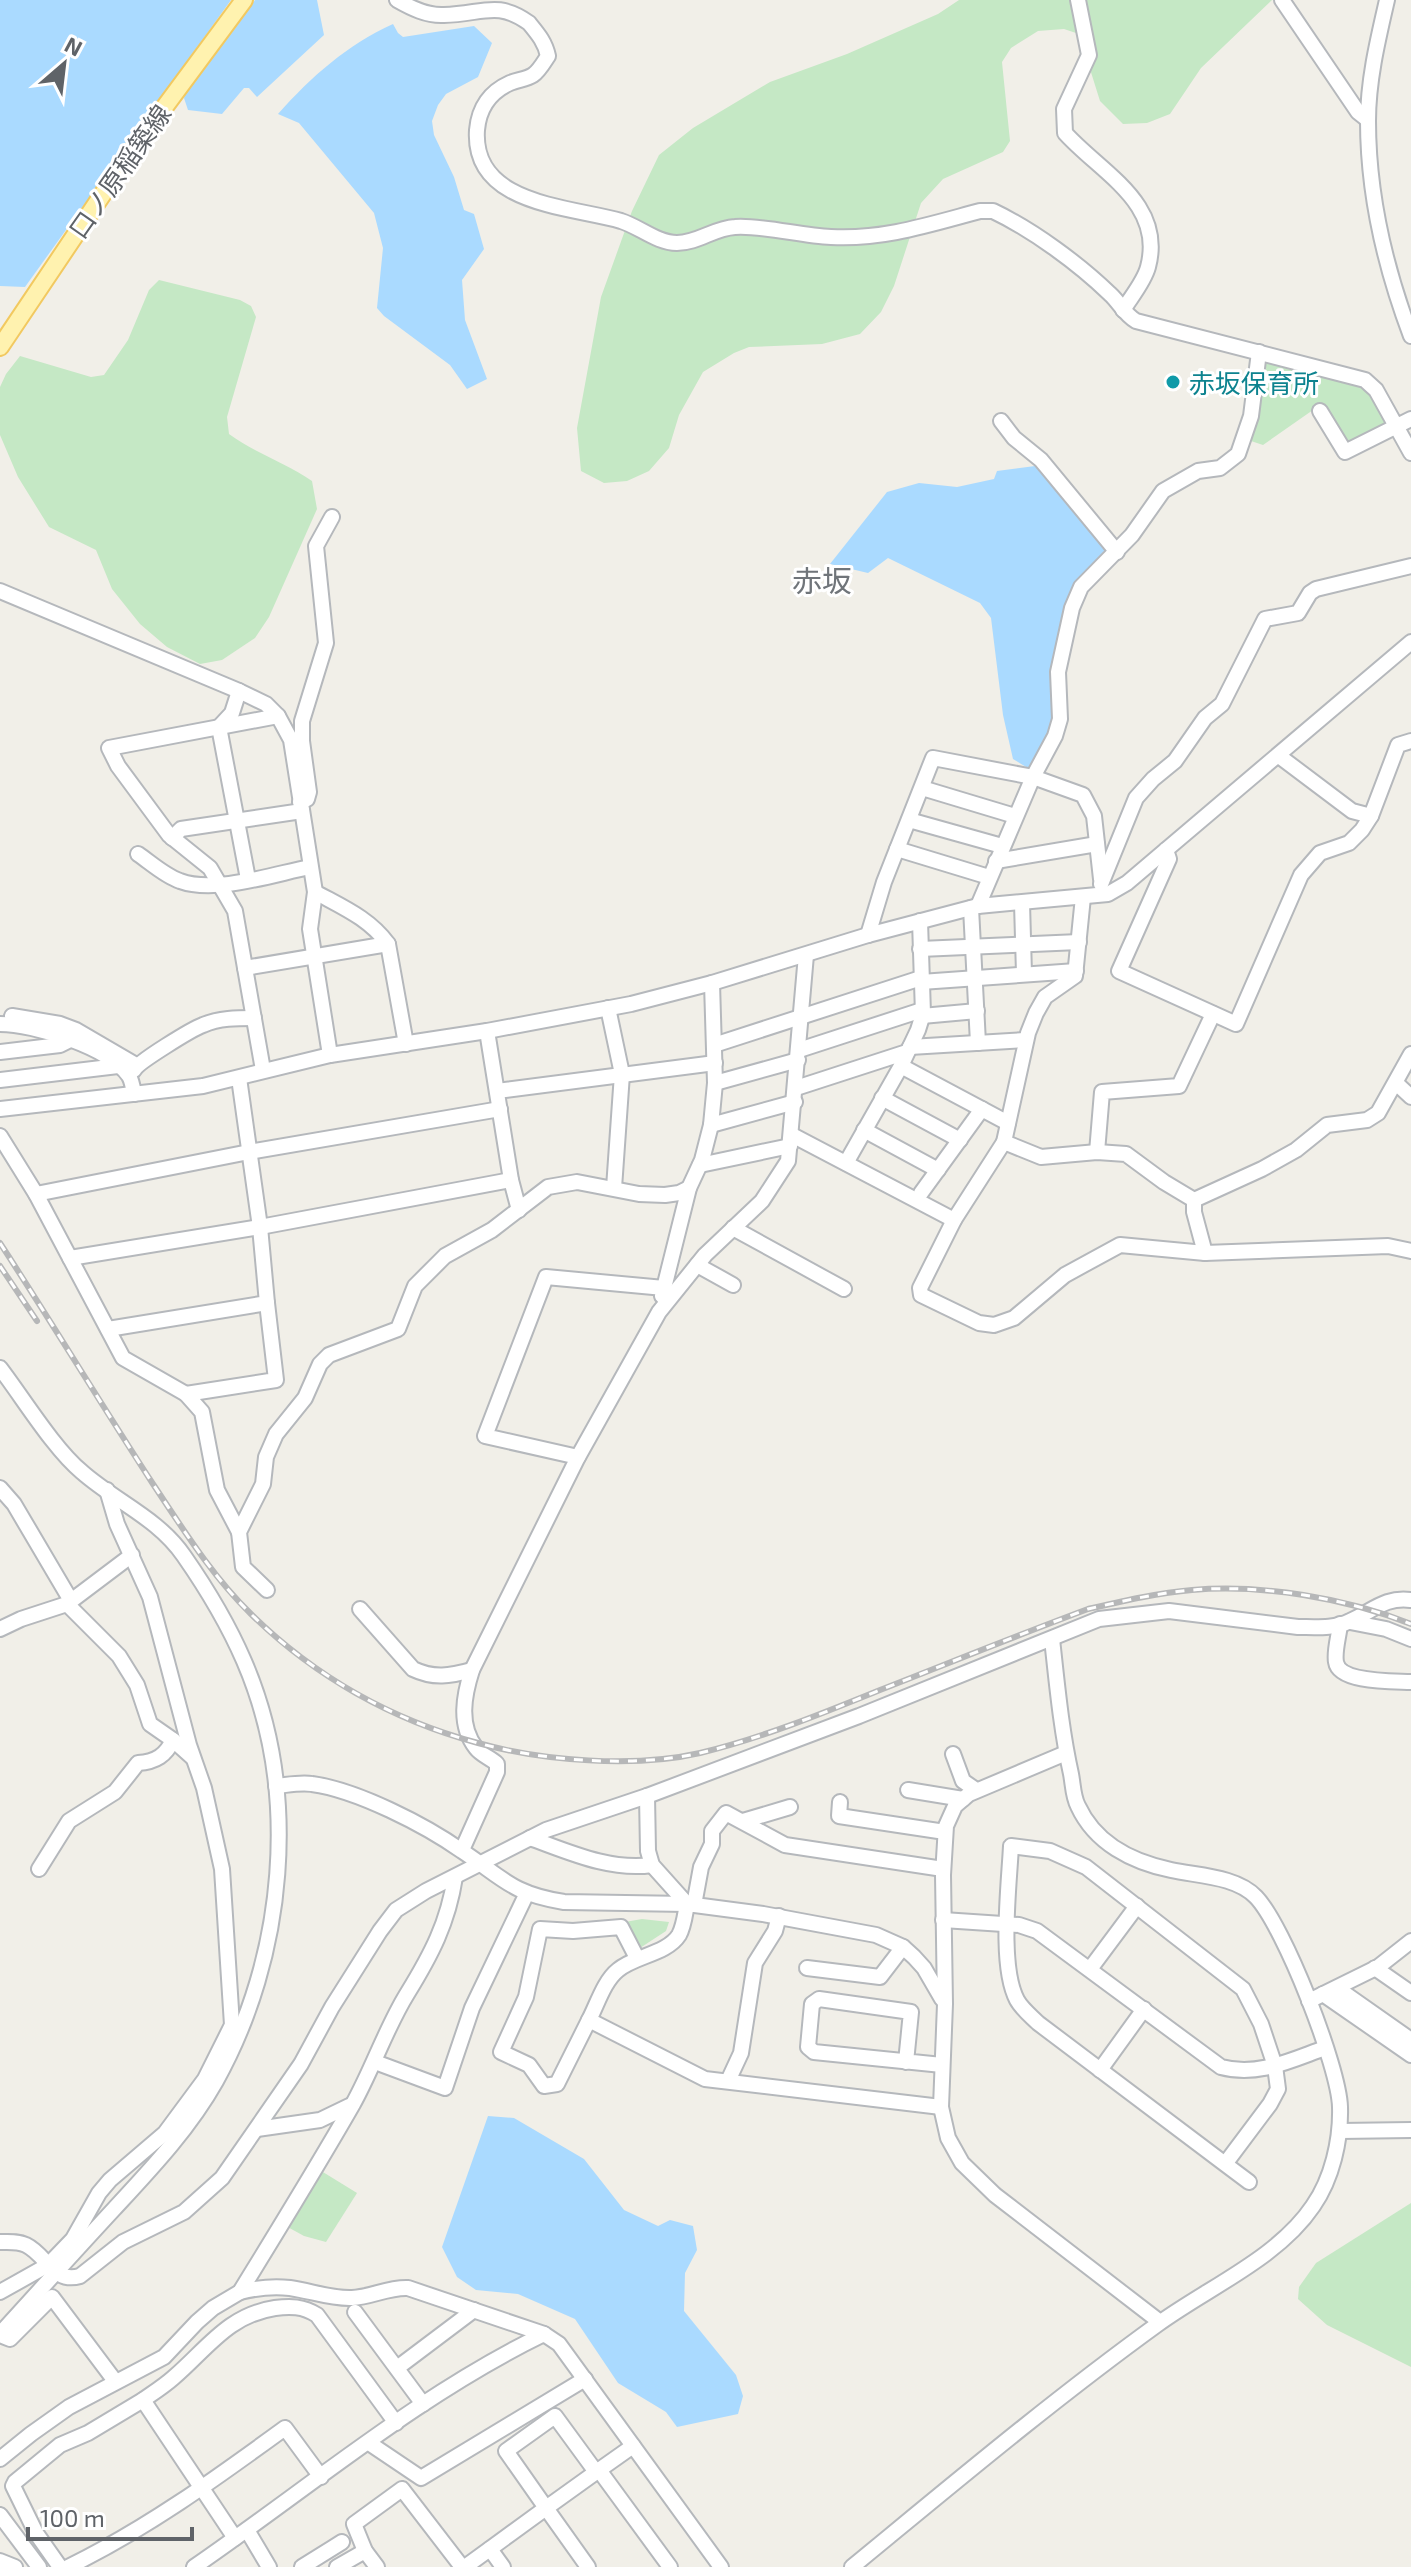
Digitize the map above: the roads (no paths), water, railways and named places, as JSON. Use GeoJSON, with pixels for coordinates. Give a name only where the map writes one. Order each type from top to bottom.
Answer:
{"type":"FeatureCollection","features":[{"type":"Feature","properties":{"kind":"main road","name":"口ノ原稲築線"},"geometry":{"type":"LineString","coordinates":[[0,347],[129,155],[244,0]]}},
{"type":"Feature","properties":{"kind":"street"},"geometry":{"type":"LineString","coordinates":[[397,0],[429,14],[447,15],[489,2],[504,2],[520,12],[545,44],[548,56],[533,75],[510,83],[490,95],[480,111],[477,128],[482,164],[502,186],[524,196],[555,207],[622,222],[663,242],[678,243],[695,241],[729,227],[744,226],[793,235],[873,237],[980,211],[993,211],[1074,264],[1113,296],[1136,321],[1365,380],[1404,422],[1411,453]]}},
{"type":"Feature","properties":{"kind":"street"},"geometry":{"type":"LineString","coordinates":[[1078,0],[1089,55],[1064,109],[1065,133],[1136,199],[1147,219],[1151,249],[1148,270],[1123,310]]}},
{"type":"Feature","properties":{"kind":"street"},"geometry":{"type":"LineString","coordinates":[[1282,0],[1358,112],[1368,120]]}},
{"type":"Feature","properties":{"kind":"street"},"geometry":{"type":"LineString","coordinates":[[1387,0],[1375,54],[1368,120],[1377,218],[1387,267],[1411,336]]}},
{"type":"Feature","properties":{"kind":"street"},"geometry":{"type":"LineString","coordinates":[[978,1043],[974,907],[1055,736],[1060,719],[1058,672],[1072,608],[1081,587],[1117,552],[1163,491],[1198,471],[1220,468],[1238,454],[1251,416],[1259,352]]}},
{"type":"Feature","properties":{"kind":"street"},"geometry":{"type":"LineString","coordinates":[[1320,411],[1345,452],[1404,422]]}},
{"type":"Feature","properties":{"kind":"street"},"geometry":{"type":"LineString","coordinates":[[1001,421],[1014,438],[1041,460],[1117,552]]}},
{"type":"Feature","properties":{"kind":"street"},"geometry":{"type":"LineString","coordinates":[[172,838],[181,829],[237,821],[301,806],[307,799],[309,792],[302,721],[326,643],[316,546],[332,517]]}},
{"type":"Feature","properties":{"kind":"street"},"geometry":{"type":"LineString","coordinates":[[1102,890],[1136,798],[1175,761],[1205,718],[1222,704],[1265,619],[1298,613],[1316,589],[1411,566]]}},
{"type":"Feature","properties":{"kind":"street"},"geometry":{"type":"LineString","coordinates":[[0,591],[239,691],[266,704],[278,716],[291,740],[315,892],[310,929],[330,1055]]}},
{"type":"Feature","properties":{"kind":"street"},"geometry":{"type":"LineString","coordinates":[[0,1109],[203,1086],[330,1055],[487,1031],[608,1008],[712,983],[868,935],[974,907],[1083,897],[1127,883],[1411,642]]}},
{"type":"Feature","properties":{"kind":"street"},"geometry":{"type":"LineString","coordinates":[[219,727],[232,713],[239,691]]}},
{"type":"Feature","properties":{"kind":"street"},"geometry":{"type":"LineString","coordinates":[[263,1070],[235,911],[210,868],[172,838],[118,766],[109,748],[278,716]]}},
{"type":"Feature","properties":{"kind":"street"},"geometry":{"type":"LineString","coordinates":[[219,727],[248,879]]}},
{"type":"Feature","properties":{"kind":"street"},"geometry":{"type":"LineString","coordinates":[[1166,850],[1169,859],[1119,971],[1236,1024],[1301,875],[1320,853],[1349,843],[1362,830],[1371,816],[1398,745],[1411,741]]}},
{"type":"Feature","properties":{"kind":"street"},"geometry":{"type":"LineString","coordinates":[[1279,756],[1352,811],[1371,816]]}},
{"type":"Feature","properties":{"kind":"street"},"geometry":{"type":"LineString","coordinates":[[868,935],[884,882],[933,758],[1033,777],[1083,795],[1094,816],[1102,890]]}},
{"type":"Feature","properties":{"kind":"street"},"geometry":{"type":"LineString","coordinates":[[922,788],[1015,816]]}},
{"type":"Feature","properties":{"kind":"street"},"geometry":{"type":"LineString","coordinates":[[909,820],[999,854],[1097,844]]}},
{"type":"Feature","properties":{"kind":"street"},"geometry":{"type":"LineString","coordinates":[[897,849],[989,877]]}},
{"type":"Feature","properties":{"kind":"street"},"geometry":{"type":"LineString","coordinates":[[138,854],[191,892],[310,867]]}},
{"type":"Feature","properties":{"kind":"street"},"geometry":{"type":"LineString","coordinates":[[315,892],[362,918],[377,929],[388,944],[406,1044]]}},
{"type":"Feature","properties":{"kind":"street"},"geometry":{"type":"LineString","coordinates":[[1083,897],[1075,976],[1045,997],[1026,1040],[1004,1142],[954,1220],[920,1288],[921,1295],[979,1323],[994,1325],[1014,1318],[1065,1275],[1120,1245],[1205,1253],[1388,1246],[1411,1251]]}},
{"type":"Feature","properties":{"kind":"street"},"geometry":{"type":"LineString","coordinates":[[1022,903],[1024,974]]}},
{"type":"Feature","properties":{"kind":"street"},"geometry":{"type":"LineString","coordinates":[[846,1163],[901,1066],[922,1013],[920,921]]}},
{"type":"Feature","properties":{"kind":"street"},"geometry":{"type":"LineString","coordinates":[[920,949],[1079,942]]}},
{"type":"Feature","properties":{"kind":"street"},"geometry":{"type":"LineString","coordinates":[[245,968],[388,944]]}},
{"type":"Feature","properties":{"kind":"street"},"geometry":{"type":"LineString","coordinates":[[462,1850],[497,1772],[497,1764],[478,1751],[472,1742],[464,1715],[472,1670],[578,1457],[659,1312],[697,1265],[762,1201],[788,1161],[806,955]]}},
{"type":"Feature","properties":{"kind":"street"},"geometry":{"type":"LineString","coordinates":[[714,1045],[921,980],[1076,971]]}},
{"type":"Feature","properties":{"kind":"street"},"geometry":{"type":"LineString","coordinates":[[659,1312],[689,1188],[700,1165],[711,1125],[715,1083],[712,983]]}},
{"type":"Feature","properties":{"kind":"street"},"geometry":{"type":"LineString","coordinates":[[608,1008],[622,1074],[614,1188]]}},
{"type":"Feature","properties":{"kind":"street"},"geometry":{"type":"LineString","coordinates":[[715,1083],[922,1013],[977,1011]]}},
{"type":"Feature","properties":{"kind":"street"},"geometry":{"type":"LineString","coordinates":[[0,1014],[60,1024],[76,1030],[134,1072]]}},
{"type":"Feature","properties":{"kind":"street"},"geometry":{"type":"LineString","coordinates":[[1097,1152],[1102,1092],[1179,1086],[1213,1014]]}},
{"type":"Feature","properties":{"kind":"street"},"geometry":{"type":"LineString","coordinates":[[134,1072],[203,1025],[228,1018],[254,1018]]}},
{"type":"Feature","properties":{"kind":"street"},"geometry":{"type":"LineString","coordinates":[[0,1024],[72,1039],[134,1072]]}},
{"type":"Feature","properties":{"kind":"street"},"geometry":{"type":"LineString","coordinates":[[487,1031],[511,1180],[519,1210]]}},
{"type":"Feature","properties":{"kind":"street"},"geometry":{"type":"LineString","coordinates":[[0,1052],[60,1045],[72,1039]]}},
{"type":"Feature","properties":{"kind":"street"},"geometry":{"type":"LineString","coordinates":[[711,1125],[909,1049],[1026,1040]]}},
{"type":"Feature","properties":{"kind":"street"},"geometry":{"type":"LineString","coordinates":[[1194,1200],[1274,1163],[1327,1125],[1367,1120],[1378,1113],[1411,1054]]}},
{"type":"Feature","properties":{"kind":"street"},"geometry":{"type":"LineString","coordinates":[[497,1091],[715,1063]]}},
{"type":"Feature","properties":{"kind":"street"},"geometry":{"type":"LineString","coordinates":[[0,1080],[118,1066]]}},
{"type":"Feature","properties":{"kind":"street"},"geometry":{"type":"LineString","coordinates":[[901,1066],[1008,1123]]}},
{"type":"Feature","properties":{"kind":"street"},"geometry":{"type":"LineString","coordinates":[[134,1072],[134,1094]]}},
{"type":"Feature","properties":{"kind":"street"},"geometry":{"type":"LineString","coordinates":[[186,1394],[276,1380],[260,1227],[239,1078]]}},
{"type":"Feature","properties":{"kind":"street"},"geometry":{"type":"LineString","coordinates":[[1396,1083],[1411,1097]]}},
{"type":"Feature","properties":{"kind":"street"},"geometry":{"type":"LineString","coordinates":[[882,1098],[960,1140]]}},
{"type":"Feature","properties":{"kind":"street"},"geometry":{"type":"LineString","coordinates":[[36,1194],[249,1152],[500,1109]]}},
{"type":"Feature","properties":{"kind":"street"},"geometry":{"type":"LineString","coordinates":[[921,1193],[982,1109]]}},
{"type":"Feature","properties":{"kind":"street"},"geometry":{"type":"LineString","coordinates":[[864,1130],[938,1170]]}},
{"type":"Feature","properties":{"kind":"street"},"geometry":{"type":"LineString","coordinates":[[0,1136],[36,1194],[123,1358],[186,1394],[202,1412],[217,1490],[239,1532],[243,1567],[267,1590]]}},
{"type":"Feature","properties":{"kind":"street"},"geometry":{"type":"LineString","coordinates":[[700,1165],[791,1140],[846,1163],[954,1220]]}},
{"type":"Feature","properties":{"kind":"street"},"geometry":{"type":"LineString","coordinates":[[1004,1142],[1041,1157],[1097,1152],[1126,1154],[1194,1200]]}},
{"type":"Feature","properties":{"kind":"street"},"geometry":{"type":"LineString","coordinates":[[70,1258],[260,1227],[511,1180]]}},
{"type":"Feature","properties":{"kind":"street"},"geometry":{"type":"LineString","coordinates":[[239,1532],[263,1484],[266,1457],[276,1434],[305,1398],[320,1364],[329,1355],[398,1329],[415,1286],[445,1256],[492,1230],[548,1187],[577,1182],[639,1194],[665,1195],[689,1188]]}},
{"type":"Feature","properties":{"kind":"street"},"geometry":{"type":"LineString","coordinates":[[1194,1200],[1194,1212],[1205,1253]]}},
{"type":"Feature","properties":{"kind":"street"},"geometry":{"type":"LineString","coordinates":[[733,1228],[844,1289]]}},
{"type":"Feature","properties":{"kind":"street"},"geometry":{"type":"LineString","coordinates":[[697,1265],[733,1285]]}},
{"type":"Feature","properties":{"kind":"street"},"geometry":{"type":"LineString","coordinates":[[578,1457],[485,1436],[546,1277],[664,1288]]}},
{"type":"Feature","properties":{"kind":"street"},"geometry":{"type":"LineString","coordinates":[[108,1329],[267,1303]]}},
{"type":"Feature","properties":{"kind":"street"},"geometry":{"type":"LineString","coordinates":[[0,1368],[79,1470],[155,1524],[182,1553],[218,1608],[245,1663],[268,1736],[276,1786],[277,1838],[275,1905],[264,1962],[241,2028],[215,2082],[184,2129],[52,2269],[0,2292]]}},
{"type":"Feature","properties":{"kind":"street"},"geometry":{"type":"LineString","coordinates":[[0,1488],[14,1504],[68,1601],[119,1656],[137,1685],[150,1724],[195,1760]]}},
{"type":"Feature","properties":{"kind":"street"},"geometry":{"type":"LineString","coordinates":[[107,1490],[117,1524],[155,1611],[204,1788],[222,1869],[232,2025],[211,2069],[179,2115],[165,2133],[99,2193],[52,2269],[0,2334],[10,2339],[52,2297],[115,2381]]}},
{"type":"Feature","properties":{"kind":"street"},"geometry":{"type":"LineString","coordinates":[[0,1629],[68,1601],[132,1555]]}},
{"type":"Feature","properties":{"kind":"street"},"geometry":{"type":"LineString","coordinates":[[1345,1623],[1386,1602],[1411,1600]]}},
{"type":"Feature","properties":{"kind":"street"},"geometry":{"type":"LineString","coordinates":[[360,1609],[413,1669],[439,1677],[472,1670]]}},
{"type":"Feature","properties":{"kind":"street"},"geometry":{"type":"LineString","coordinates":[[0,2242],[26,2245],[66,2278],[80,2276],[123,2242],[184,2212],[222,2178],[257,2129],[301,2064],[361,1959],[396,1910],[426,1891],[546,1830],[647,1796],[859,1716],[1099,1619],[1169,1611],[1298,1627],[1345,1623],[1386,1629],[1411,1639]]}},
{"type":"Feature","properties":{"kind":"street"},"geometry":{"type":"LineString","coordinates":[[1345,1623],[1336,1663],[1339,1670],[1356,1678],[1411,1682]]}},
{"type":"Feature","properties":{"kind":"street"},"geometry":{"type":"LineString","coordinates":[[852,2567],[1022,2426],[1160,2322],[1288,2237],[1315,2204],[1331,2169],[1340,2131],[1340,2103],[1309,2001],[1274,1921],[1255,1896],[1234,1883],[1166,1869],[1132,1858],[1103,1840],[1077,1805],[1066,1753],[1052,1639]]}},
{"type":"Feature","properties":{"kind":"street"},"geometry":{"type":"LineString","coordinates":[[39,1869],[69,1821],[115,1792],[138,1763],[150,1763],[167,1754],[173,1740]]}},
{"type":"Feature","properties":{"kind":"street"},"geometry":{"type":"LineString","coordinates":[[1066,1753],[976,1790],[955,1806],[945,1832],[945,2004],[941,2107],[948,2138],[962,2163],[995,2195],[1160,2322]]}},
{"type":"Feature","properties":{"kind":"street"},"geometry":{"type":"LineString","coordinates":[[953,1754],[963,1781],[976,1790]]}},
{"type":"Feature","properties":{"kind":"street"},"geometry":{"type":"LineString","coordinates":[[276,1786],[310,1783],[339,1790],[423,1827],[462,1850],[499,1879],[527,1893],[564,1902],[691,1904],[779,1916],[876,1935],[903,1947],[924,1968],[945,2004]]}},
{"type":"Feature","properties":{"kind":"street"},"geometry":{"type":"LineString","coordinates":[[908,1790],[963,1799]]}},
{"type":"Feature","properties":{"kind":"street"},"geometry":{"type":"LineString","coordinates":[[647,1796],[648,1851],[652,1865],[691,1904]]}},
{"type":"Feature","properties":{"kind":"street"},"geometry":{"type":"LineString","coordinates":[[840,1802],[839,1816],[945,1832]]}},
{"type":"Feature","properties":{"kind":"street"},"geometry":{"type":"LineString","coordinates":[[743,1821],[790,1807]]}},
{"type":"Feature","properties":{"kind":"street"},"geometry":{"type":"LineString","coordinates":[[637,1958],[621,1927],[573,1931],[540,1929],[526,1997],[501,2052],[529,2065],[544,2086],[557,2084],[613,1975],[637,1958],[674,1941],[712,1844],[712,1831],[726,1813],[785,1845],[943,1869]]}},
{"type":"Feature","properties":{"kind":"street"},"geometry":{"type":"LineString","coordinates":[[530,1838],[604,1863],[633,1868],[652,1865]]}},
{"type":"Feature","properties":{"kind":"street"},"geometry":{"type":"LineString","coordinates":[[1225,2164],[1274,2098],[1278,2082],[1252,2003],[1243,1989],[1086,1867],[1031,1847],[1011,1846],[1007,1963],[1010,1984],[1018,2003],[1038,2023],[1100,2070],[1225,2164],[1249,2182]]}},
{"type":"Feature","properties":{"kind":"street"},"geometry":{"type":"LineString","coordinates":[[240,2292],[375,2062],[442,1930],[455,1877]]}},
{"type":"Feature","properties":{"kind":"street"},"geometry":{"type":"LineString","coordinates":[[375,2062],[445,2088],[472,2008],[527,1893]]}},
{"type":"Feature","properties":{"kind":"street"},"geometry":{"type":"LineString","coordinates":[[1090,1969],[1137,1906]]}},
{"type":"Feature","properties":{"kind":"street"},"geometry":{"type":"LineString","coordinates":[[728,2081],[741,2053],[755,1963],[773,1936],[779,1916]]}},
{"type":"Feature","properties":{"kind":"street"},"geometry":{"type":"LineString","coordinates":[[943,1920],[1008,1924],[1037,1931],[1221,2067],[1248,2072],[1325,2048]]}},
{"type":"Feature","properties":{"kind":"street"},"geometry":{"type":"LineString","coordinates":[[1309,2001],[1375,1968],[1411,1941]]}},
{"type":"Feature","properties":{"kind":"street"},"geometry":{"type":"LineString","coordinates":[[807,1968],[880,1977],[903,1947]]}},
{"type":"Feature","properties":{"kind":"street"},"geometry":{"type":"LineString","coordinates":[[1375,1968],[1411,1993]]}},
{"type":"Feature","properties":{"kind":"street"},"geometry":{"type":"LineString","coordinates":[[1330,1991],[1411,2040]]}},
{"type":"Feature","properties":{"kind":"street"},"geometry":{"type":"LineString","coordinates":[[1330,1991],[1411,2055]]}},
{"type":"Feature","properties":{"kind":"street"},"geometry":{"type":"LineString","coordinates":[[906,2062],[911,2012],[819,1999],[812,2004],[808,2047],[814,2052],[906,2062],[942,2065]]}},
{"type":"Feature","properties":{"kind":"street"},"geometry":{"type":"LineString","coordinates":[[1100,2070],[1144,2009]]}},
{"type":"Feature","properties":{"kind":"street"},"geometry":{"type":"LineString","coordinates":[[589,2020],[696,2076],[941,2107]]}},
{"type":"Feature","properties":{"kind":"street"},"geometry":{"type":"LineString","coordinates":[[257,2129],[320,2120],[353,2104]]}},
{"type":"Feature","properties":{"kind":"street"},"geometry":{"type":"LineString","coordinates":[[1340,2131],[1411,2130]]}},
{"type":"Feature","properties":{"kind":"street"},"geometry":{"type":"LineString","coordinates":[[0,2459],[69,2407],[164,2357],[213,2308],[240,2292],[270,2287],[355,2298],[395,2287],[408,2288],[544,2334],[559,2344],[721,2567]]}},
{"type":"Feature","properties":{"kind":"street"},"geometry":{"type":"LineString","coordinates":[[60,2567],[36,2533],[13,2486],[15,2482],[60,2445],[88,2433],[143,2400],[172,2379],[220,2331],[251,2313],[291,2306],[317,2315],[396,2423]]}},
{"type":"Feature","properties":{"kind":"street"},"geometry":{"type":"LineString","coordinates":[[397,2368],[474,2310]]}},
{"type":"Feature","properties":{"kind":"street"},"geometry":{"type":"LineString","coordinates":[[355,2312],[423,2404]]}},
{"type":"Feature","properties":{"kind":"street"},"geometry":{"type":"LineString","coordinates":[[194,2567],[423,2404],[544,2334]]}},
{"type":"Feature","properties":{"kind":"street"},"geometry":{"type":"LineString","coordinates":[[369,2443],[421,2478],[585,2379]]}},
{"type":"Feature","properties":{"kind":"street"},"geometry":{"type":"LineString","coordinates":[[143,2400],[202,2489],[269,2567]]}},
{"type":"Feature","properties":{"kind":"street"},"geometry":{"type":"LineString","coordinates":[[588,2567],[506,2451],[555,2416],[670,2567]]}},
{"type":"Feature","properties":{"kind":"street"},"geometry":{"type":"LineString","coordinates":[[68,2567],[103,2550],[202,2489],[285,2428],[321,2477]]}},
{"type":"Feature","properties":{"kind":"street"},"geometry":{"type":"LineString","coordinates":[[377,2567],[365,2551],[354,2524],[402,2489],[464,2567],[633,2446]]}},
{"type":"Feature","properties":{"kind":"street"},"geometry":{"type":"LineString","coordinates":[[0,2515],[39,2567]]}},
{"type":"Feature","properties":{"kind":"street"},"geometry":{"type":"LineString","coordinates":[[302,2567],[342,2542]]}},
{"type":"Feature","properties":{"kind":"street"},"geometry":{"type":"LineString","coordinates":[[490,2549],[503,2567]]}},
{"type":"Feature","properties":{"kind":"street"},"geometry":{"type":"LineString","coordinates":[[337,2567],[365,2551]]}},
{"type":"Feature","properties":{"kind":"water"},"geometry":{"type":"Polygon","coordinates":[[[0,0],[231,0],[25,287],[0,286],[0,0]]]}},
{"type":"Feature","properties":{"kind":"water"},"geometry":{"type":"Polygon","coordinates":[[[255,0],[317,0],[324,35],[257,97],[249,88],[244,88],[222,114],[188,110],[184,98],[187,89],[255,0]]]}},
{"type":"Feature","properties":{"kind":"water"},"geometry":{"type":"Polygon","coordinates":[[[393,24],[403,37],[474,26],[492,43],[478,77],[446,94],[432,121],[434,135],[454,177],[464,210],[474,214],[484,249],[462,280],[465,320],[487,379],[467,389],[450,365],[377,308],[383,248],[374,213],[299,123],[278,114],[331,63],[393,24]]]}},
{"type":"Feature","properties":{"kind":"water"},"geometry":{"type":"Polygon","coordinates":[[[1035,466],[1106,549],[1068,600],[1051,674],[1053,723],[1050,737],[1031,770],[1013,759],[1003,715],[991,618],[980,603],[888,558],[868,573],[830,564],[887,492],[919,483],[957,487],[994,479],[997,471],[1035,466]]]}},
{"type":"Feature","properties":{"kind":"water"},"geometry":{"type":"Polygon","coordinates":[[[488,2116],[514,2118],[584,2159],[624,2210],[658,2226],[670,2220],[693,2226],[697,2250],[685,2273],[684,2311],[736,2375],[743,2396],[738,2414],[677,2427],[666,2412],[618,2383],[575,2319],[518,2294],[476,2290],[457,2277],[442,2247],[488,2116]]]}},
{"type":"Feature","properties":{"kind":"railway"},"geometry":{"type":"LineString","coordinates":[[0,1243],[175,1518],[211,1568],[251,1614],[301,1657],[356,1693],[415,1722],[478,1743],[531,1754],[589,1760],[647,1760],[700,1753],[791,1725],[1088,1609],[1179,1591],[1275,1591],[1332,1600],[1411,1624]]}},
{"type":"Feature","properties":{"kind":"railway"},"geometry":{"type":"LineString","coordinates":[[0,1266],[37,1321]]}},
{"type":"Feature","properties":{"kind":"place","name":"赤坂保育所"},"geometry":{"type":"Point","coordinates":[1173,382]}},
{"type":"Feature","properties":{"kind":"district","name":"赤坂"},"geometry":{"type":"Point","coordinates":[822,580]}}]}
